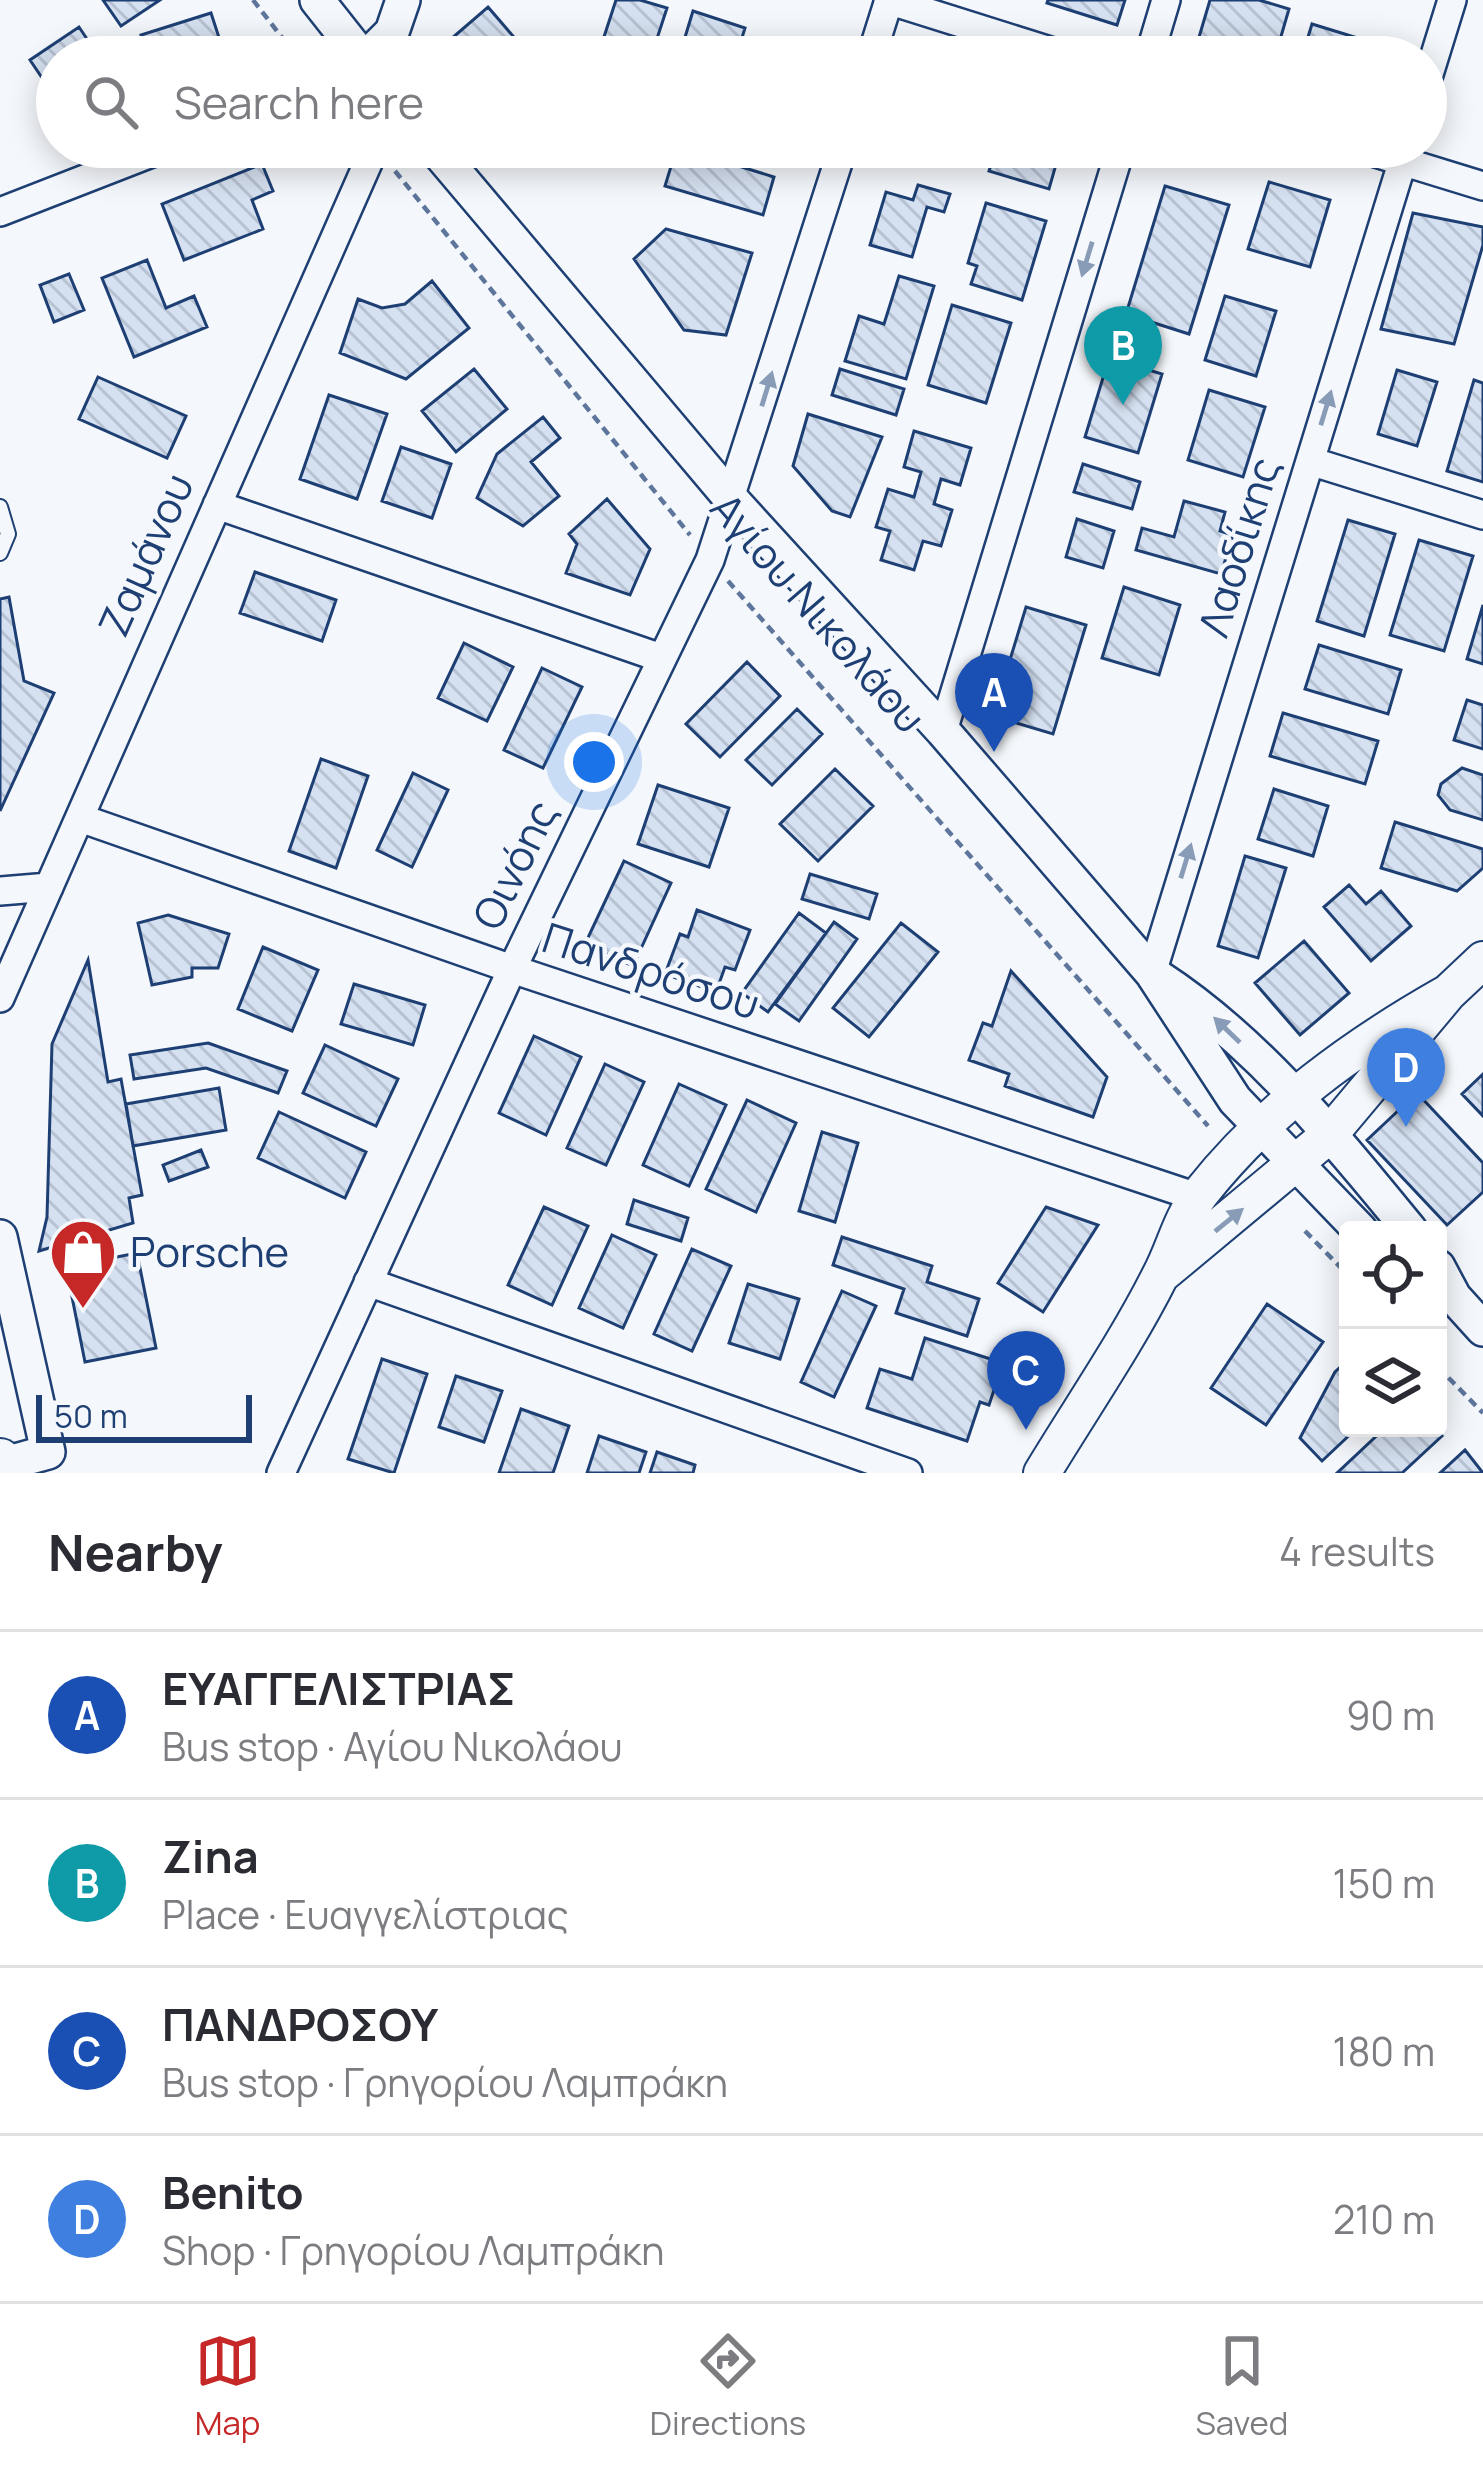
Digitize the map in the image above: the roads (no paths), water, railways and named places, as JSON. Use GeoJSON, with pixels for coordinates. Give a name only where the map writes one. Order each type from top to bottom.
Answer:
{"type":"FeatureCollection","features":[{"type":"Feature","properties":{"kind":"main road"},"geometry":{"type":"LineString","coordinates":[[1162,1274],[1329,1136],[1448,993],[1483,960]]}},
{"type":"Feature","properties":{"kind":"main road"},"geometry":{"type":"LineString","coordinates":[[1042,1473],[1162,1274],[1175,1234],[1197,1197],[1316,1077],[1448,993]]}},
{"type":"Feature","properties":{"kind":"street"},"geometry":{"type":"LineString","coordinates":[[316,0],[347,36]]}},
{"type":"Feature","properties":{"kind":"street"},"geometry":{"type":"LineString","coordinates":[[388,36],[403,0]]}},
{"type":"Feature","properties":{"kind":"street"},"geometry":{"type":"LineString","coordinates":[[878,36],[889,0],[1003,36]]}},
{"type":"Feature","properties":{"kind":"street"},"geometry":{"type":"LineString","coordinates":[[1155,36],[1166,0]]}},
{"type":"Feature","properties":{"kind":"street"},"geometry":{"type":"LineString","coordinates":[[1441,36],[1452,0]]}},
{"type":"Feature","properties":{"kind":"street"},"geometry":{"type":"LineString","coordinates":[[0,212],[112,168]]}},
{"type":"Feature","properties":{"kind":"street","name":"Ζαμάνου"},"geometry":{"type":"LineString","coordinates":[[0,998],[217,506],[376,168]]}},
{"type":"Feature","properties":{"kind":"street","name":"Αγίου Νικολάου"},"geometry":{"type":"LineString","coordinates":[[452,168],[732,500],[943,731],[1152,973],[1223,1083],[1351,1221]]}},
{"type":"Feature","properties":{"kind":"street","name":"Οινόης"},"geometry":{"type":"LineString","coordinates":[[281,1473],[512,969],[710,560],[836,168]]}},
{"type":"Feature","properties":{"kind":"street"},"geometry":{"type":"LineString","coordinates":[[943,731],[1115,168]]}},
{"type":"Feature","properties":{"kind":"street","name":"Λαοδίκης"},"geometry":{"type":"LineString","coordinates":[[1152,973],[1400,168]]}},
{"type":"Feature","properties":{"kind":"street"},"geometry":{"type":"LineString","coordinates":[[1439,168],[1483,186]]}},
{"type":"Feature","properties":{"kind":"street"},"geometry":{"type":"LineString","coordinates":[[1310,461],[1483,515]]}},
{"type":"Feature","properties":{"kind":"street"},"geometry":{"type":"LineString","coordinates":[[217,506],[662,658]]}},
{"type":"Feature","properties":{"kind":"street","name":"Πανδρόσου"},"geometry":{"type":"LineString","coordinates":[[80,818],[512,969],[1197,1197]]}},
{"type":"Feature","properties":{"kind":"street"},"geometry":{"type":"LineString","coordinates":[[0,891],[49,887]]}},
{"type":"Feature","properties":{"kind":"street","name":"Αγίου Νικολάου"},"geometry":{"type":"LineString","coordinates":[[1152,973],[1200,1004],[1295,1097],[1402,1221]]}},
{"type":"Feature","properties":{"kind":"street"},"geometry":{"type":"LineString","coordinates":[[0,1237],[51,1463],[1,1466]]}},
{"type":"Feature","properties":{"kind":"street"},"geometry":{"type":"LineString","coordinates":[[368,1282],[908,1473]]}},
{"type":"Feature","properties":{"kind":"street"},"geometry":{"type":"LineString","coordinates":[[1447,1289],[1483,1329]]}},
{"type":"Feature","properties":{"kind":"lane"},"geometry":{"type":"LineString","coordinates":[[0,507],[8,534],[0,553]]}},
{"type":"Feature","properties":{"kind":"place","name":"Zina"},"geometry":{"type":"Point","coordinates":[1123,405]}},
{"type":"Feature","properties":{"kind":"place","name":"ΕΥΑΓΓΕΛΙΣΤΡΙΑΣ"},"geometry":{"type":"Point","coordinates":[994,752]}},
{"type":"Feature","properties":{"kind":"place","name":"Benito"},"geometry":{"type":"Point","coordinates":[1406,1127]}},
{"type":"Feature","properties":{"kind":"place","name":"Porsche"},"geometry":{"type":"Point","coordinates":[83,1311]}},
{"type":"Feature","properties":{"kind":"place","name":"ΠΑΝΔΡΟΣΟΥ"},"geometry":{"type":"Point","coordinates":[1026,1430]}}]}
